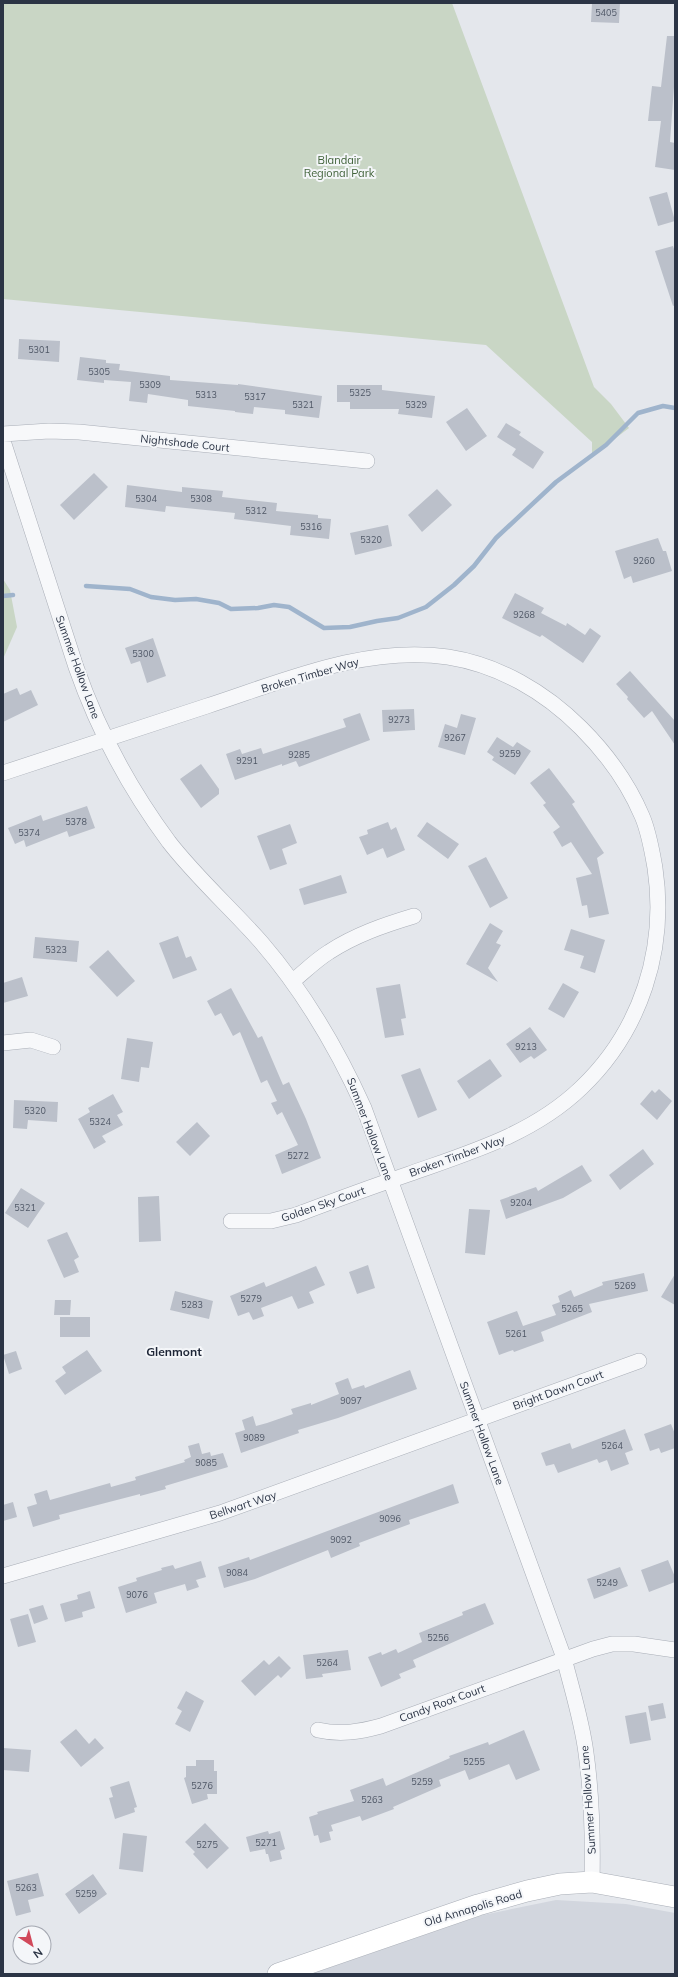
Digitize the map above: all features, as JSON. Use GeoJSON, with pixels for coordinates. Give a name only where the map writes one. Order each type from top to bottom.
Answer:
{"type":"FeatureCollection","features":[{"type":"Feature","properties":{"kind":"main road","name":"Old Annapolis Road"},"geometry":{"type":"LineString","coordinates":[[278,1974],[484,1904],[527,1891],[560,1884],[592,1882],[675,1897]]}},
{"type":"Feature","properties":{"kind":"street","name":"Nightshade Court"},"geometry":{"type":"LineString","coordinates":[[3,434],[49,431],[79,432],[367,461]]}},
{"type":"Feature","properties":{"kind":"street","name":"Summer Hollow Lane"},"geometry":{"type":"LineString","coordinates":[[3,441],[76,667],[89,704],[105,740],[138,796],[170,842],[196,875],[261,942],[293,981],[320,1022],[349,1075],[364,1108],[564,1658],[577,1707],[586,1753],[592,1827],[592,1882]]}},
{"type":"Feature","properties":{"kind":"street","name":"Broken Timber Way"},"geometry":{"type":"LineString","coordinates":[[3,773],[347,662],[410,654],[448,657],[494,669],[544,696],[568,714],[594,741],[629,789],[643,819],[652,849],[657,884],[658,912],[656,943],[651,971],[638,1007],[620,1041],[584,1085],[563,1104],[541,1120],[492,1145],[390,1180]]}},
{"type":"Feature","properties":{"kind":"street"},"geometry":{"type":"LineString","coordinates":[[293,981],[328,952],[353,938],[377,928],[414,916]]}},
{"type":"Feature","properties":{"kind":"street"},"geometry":{"type":"LineString","coordinates":[[3,1043],[31,1040],[53,1048]]}},
{"type":"Feature","properties":{"kind":"street","name":"Golden Sky Court"},"geometry":{"type":"LineString","coordinates":[[231,1221],[271,1221],[296,1215],[390,1180]]}},
{"type":"Feature","properties":{"kind":"street","name":"Bright Dawn Court"},"geometry":{"type":"LineString","coordinates":[[478,1419],[639,1362]]}},
{"type":"Feature","properties":{"kind":"street","name":"Bellwart Way"},"geometry":{"type":"LineString","coordinates":[[3,1576],[220,1513],[478,1419]]}},
{"type":"Feature","properties":{"kind":"street","name":"Candy Root Court"},"geometry":{"type":"LineString","coordinates":[[318,1730],[334,1733],[357,1732],[381,1726],[564,1658],[612,1644],[634,1644],[675,1650]]}},
{"type":"Feature","properties":{"kind":"shaded area"},"geometry":{"type":"Polygon","coordinates":[[[556,1900],[626,1904],[675,1913],[675,1974],[311,1974],[483,1915],[556,1900]]]}},
{"type":"Feature","properties":{"kind":"green space","name":"Blandair Regional Park"},"geometry":{"type":"Polygon","coordinates":[[[3,3],[452,3],[594,387],[611,404],[629,428],[592,456],[592,442],[486,345],[3,299],[3,3]]]}},
{"type":"Feature","properties":{"kind":"green space"},"geometry":{"type":"Polygon","coordinates":[[[3,579],[10,590],[17,627],[3,659],[3,579]]]}},
{"type":"Feature","properties":{"kind":"building"},"geometry":{"type":"Polygon","coordinates":[[[592,3],[620,3],[619,23],[591,22],[592,3]]]}},
{"type":"Feature","properties":{"kind":"building"},"geometry":{"type":"Polygon","coordinates":[[[667,36],[675,36],[675,73],[670,142],[675,143],[675,170],[655,167],[661,121],[648,121],[652,86],[661,87],[667,36]]]}},
{"type":"Feature","properties":{"kind":"building"},"geometry":{"type":"Polygon","coordinates":[[[667,192],[675,221],[658,226],[649,197],[667,192]]]}},
{"type":"Feature","properties":{"kind":"building"},"geometry":{"type":"Polygon","coordinates":[[[673,246],[675,252],[675,305],[673,306],[655,251],[673,246]]]}},
{"type":"Feature","properties":{"kind":"building"},"geometry":{"type":"Polygon","coordinates":[[[19,339],[60,341],[59,362],[18,359],[19,339]]]}},
{"type":"Feature","properties":{"kind":"building"},"geometry":{"type":"Polygon","coordinates":[[[80,357],[106,360],[106,363],[120,364],[119,370],[170,376],[170,380],[238,384],[322,396],[319,418],[285,414],[285,410],[254,407],[253,414],[188,406],[188,400],[148,394],[147,403],[129,401],[131,382],[104,380],[104,383],[77,380],[80,357]]]}},
{"type":"Feature","properties":{"kind":"building"},"geometry":{"type":"Polygon","coordinates":[[[337,385],[382,385],[382,390],[435,396],[432,418],[398,414],[399,409],[350,409],[350,402],[337,402],[337,385]]]}},
{"type":"Feature","properties":{"kind":"building"},"geometry":{"type":"Polygon","coordinates":[[[467,408],[487,436],[466,451],[446,422],[467,408]]]}},
{"type":"Feature","properties":{"kind":"building"},"geometry":{"type":"Polygon","coordinates":[[[506,423],[521,432],[519,435],[544,452],[533,469],[512,455],[516,449],[497,437],[506,423]]]}},
{"type":"Feature","properties":{"kind":"building"},"geometry":{"type":"Polygon","coordinates":[[[94,473],[108,487],[74,520],[60,505],[94,473]]]}},
{"type":"Feature","properties":{"kind":"building"},"geometry":{"type":"Polygon","coordinates":[[[127,485],[182,492],[182,487],[223,491],[222,497],[277,503],[276,511],[318,515],[318,518],[331,519],[329,539],[290,535],[291,526],[234,519],[235,513],[166,506],[165,512],[125,507],[127,485]]]}},
{"type":"Feature","properties":{"kind":"building"},"geometry":{"type":"Polygon","coordinates":[[[437,489],[452,505],[422,532],[408,515],[437,489]]]}},
{"type":"Feature","properties":{"kind":"building"},"geometry":{"type":"Polygon","coordinates":[[[388,525],[392,546],[355,555],[350,533],[388,525]]]}},
{"type":"Feature","properties":{"kind":"building"},"geometry":{"type":"Polygon","coordinates":[[[658,538],[663,551],[666,551],[672,571],[633,583],[631,576],[624,579],[615,551],[658,538]]]}},
{"type":"Feature","properties":{"kind":"building"},"geometry":{"type":"Polygon","coordinates":[[[515,593],[544,608],[541,613],[566,626],[567,623],[585,635],[590,628],[601,636],[583,663],[542,635],[540,637],[502,618],[515,593]]]}},
{"type":"Feature","properties":{"kind":"building"},"geometry":{"type":"Polygon","coordinates":[[[153,638],[166,676],[147,683],[140,661],[131,664],[125,648],[153,638]]]}},
{"type":"Feature","properties":{"kind":"building"},"geometry":{"type":"Polygon","coordinates":[[[630,671],[675,721],[675,745],[652,711],[644,718],[616,684],[630,671]]]}},
{"type":"Feature","properties":{"kind":"building"},"geometry":{"type":"Polygon","coordinates":[[[17,688],[20,695],[31,690],[38,705],[3,722],[3,694],[17,688]]]}},
{"type":"Feature","properties":{"kind":"building"},"geometry":{"type":"Polygon","coordinates":[[[414,709],[415,730],[383,732],[382,710],[414,709]]]}},
{"type":"Feature","properties":{"kind":"building"},"geometry":{"type":"Polygon","coordinates":[[[360,713],[370,740],[299,767],[296,761],[282,766],[282,764],[235,780],[226,754],[240,749],[242,754],[261,748],[263,754],[346,727],[343,719],[360,713]]]}},
{"type":"Feature","properties":{"kind":"building"},"geometry":{"type":"Polygon","coordinates":[[[461,714],[476,718],[465,755],[438,747],[445,724],[457,728],[461,714]]]}},
{"type":"Feature","properties":{"kind":"building"},"geometry":{"type":"Polygon","coordinates":[[[497,737],[513,747],[517,742],[531,751],[515,775],[492,760],[494,757],[487,752],[497,737]]]}},
{"type":"Feature","properties":{"kind":"building"},"geometry":{"type":"Polygon","coordinates":[[[201,764],[219,789],[219,794],[201,808],[180,779],[201,764]]]}},
{"type":"Feature","properties":{"kind":"building"},"geometry":{"type":"Polygon","coordinates":[[[549,768],[575,802],[572,804],[604,853],[597,858],[609,914],[589,918],[587,905],[582,906],[576,878],[592,874],[571,842],[562,847],[553,832],[560,827],[543,805],[546,803],[530,783],[549,768]]]}},
{"type":"Feature","properties":{"kind":"building"},"geometry":{"type":"Polygon","coordinates":[[[87,806],[95,828],[69,837],[67,831],[26,847],[24,840],[15,844],[8,828],[41,815],[43,821],[87,806]]]}},
{"type":"Feature","properties":{"kind":"building"},"geometry":{"type":"Polygon","coordinates":[[[388,822],[391,830],[396,827],[405,850],[387,858],[383,848],[367,855],[359,837],[368,834],[367,830],[388,822]]]}},
{"type":"Feature","properties":{"kind":"building"},"geometry":{"type":"Polygon","coordinates":[[[427,822],[459,844],[448,859],[417,836],[427,822]]]}},
{"type":"Feature","properties":{"kind":"building"},"geometry":{"type":"Polygon","coordinates":[[[290,824],[297,843],[282,849],[287,864],[270,870],[257,836],[290,824]]]}},
{"type":"Feature","properties":{"kind":"building"},"geometry":{"type":"Polygon","coordinates":[[[486,857],[508,898],[490,908],[468,866],[486,857]]]}},
{"type":"Feature","properties":{"kind":"building"},"geometry":{"type":"Polygon","coordinates":[[[341,875],[347,893],[304,905],[299,889],[341,875]]]}},
{"type":"Feature","properties":{"kind":"building"},"geometry":{"type":"Polygon","coordinates":[[[490,923],[503,931],[496,943],[501,945],[488,968],[498,982],[466,964],[490,923]]]}},
{"type":"Feature","properties":{"kind":"building"},"geometry":{"type":"Polygon","coordinates":[[[571,929],[605,940],[595,973],[580,968],[584,956],[564,950],[571,929]]]}},
{"type":"Feature","properties":{"kind":"building"},"geometry":{"type":"Polygon","coordinates":[[[178,936],[186,958],[191,956],[197,970],[173,979],[159,943],[178,936]]]}},
{"type":"Feature","properties":{"kind":"building"},"geometry":{"type":"Polygon","coordinates":[[[35,937],[79,941],[77,962],[33,958],[35,937]]]}},
{"type":"Feature","properties":{"kind":"building"},"geometry":{"type":"Polygon","coordinates":[[[108,950],[135,981],[117,997],[89,967],[108,950]]]}},
{"type":"Feature","properties":{"kind":"building"},"geometry":{"type":"Polygon","coordinates":[[[22,977],[28,996],[3,1003],[3,983],[22,977]]]}},
{"type":"Feature","properties":{"kind":"building"},"geometry":{"type":"Polygon","coordinates":[[[563,983],[579,992],[564,1018],[548,1009],[563,983]]]}},
{"type":"Feature","properties":{"kind":"building"},"geometry":{"type":"Polygon","coordinates":[[[400,984],[406,1018],[401,1019],[404,1035],[385,1038],[376,988],[400,984]]]}},
{"type":"Feature","properties":{"kind":"building"},"geometry":{"type":"Polygon","coordinates":[[[231,988],[258,1038],[262,1036],[283,1085],[289,1082],[306,1119],[321,1158],[282,1174],[275,1155],[298,1145],[282,1112],[277,1115],[271,1103],[277,1101],[267,1080],[261,1083],[240,1032],[233,1036],[221,1013],[215,1016],[207,1001],[231,988]]]}},
{"type":"Feature","properties":{"kind":"building"},"geometry":{"type":"Polygon","coordinates":[[[530,1027],[547,1050],[534,1059],[531,1056],[520,1063],[506,1044],[530,1027]]]}},
{"type":"Feature","properties":{"kind":"building"},"geometry":{"type":"Polygon","coordinates":[[[127,1038],[153,1042],[149,1068],[141,1067],[139,1082],[121,1079],[127,1038]]]}},
{"type":"Feature","properties":{"kind":"building"},"geometry":{"type":"Polygon","coordinates":[[[490,1059],[502,1076],[469,1099],[457,1081],[490,1059]]]}},
{"type":"Feature","properties":{"kind":"building"},"geometry":{"type":"Polygon","coordinates":[[[420,1068],[437,1110],[418,1118],[401,1075],[420,1068]]]}},
{"type":"Feature","properties":{"kind":"building"},"geometry":{"type":"Polygon","coordinates":[[[659,1089],[672,1101],[657,1120],[640,1104],[652,1090],[655,1093],[659,1089]]]}},
{"type":"Feature","properties":{"kind":"building"},"geometry":{"type":"Polygon","coordinates":[[[113,1094],[123,1112],[117,1115],[123,1125],[102,1136],[106,1142],[94,1149],[78,1119],[90,1112],[88,1108],[113,1094]]]}},
{"type":"Feature","properties":{"kind":"building"},"geometry":{"type":"Polygon","coordinates":[[[14,1100],[58,1102],[57,1122],[28,1120],[27,1129],[13,1128],[14,1100]]]}},
{"type":"Feature","properties":{"kind":"building"},"geometry":{"type":"Polygon","coordinates":[[[197,1122],[210,1136],[190,1156],[176,1142],[197,1122]]]}},
{"type":"Feature","properties":{"kind":"building"},"geometry":{"type":"Polygon","coordinates":[[[643,1149],[654,1164],[620,1190],[609,1175],[643,1149]]]}},
{"type":"Feature","properties":{"kind":"building"},"geometry":{"type":"Polygon","coordinates":[[[582,1165],[592,1181],[563,1198],[506,1219],[500,1200],[536,1187],[538,1191],[582,1165]]]}},
{"type":"Feature","properties":{"kind":"building"},"geometry":{"type":"Polygon","coordinates":[[[21,1188],[45,1203],[28,1228],[5,1213],[21,1188]]]}},
{"type":"Feature","properties":{"kind":"building"},"geometry":{"type":"Polygon","coordinates":[[[159,1196],[161,1241],[139,1242],[138,1197],[159,1196]]]}},
{"type":"Feature","properties":{"kind":"building"},"geometry":{"type":"Polygon","coordinates":[[[469,1209],[490,1210],[485,1255],[465,1253],[469,1209]]]}},
{"type":"Feature","properties":{"kind":"building"},"geometry":{"type":"Polygon","coordinates":[[[67,1232],[79,1257],[74,1260],[79,1272],[64,1278],[47,1240],[67,1232]]]}},
{"type":"Feature","properties":{"kind":"building"},"geometry":{"type":"Polygon","coordinates":[[[368,1265],[375,1288],[357,1294],[349,1272],[368,1265]]]}},
{"type":"Feature","properties":{"kind":"building"},"geometry":{"type":"Polygon","coordinates":[[[316,1266],[325,1285],[309,1292],[314,1303],[298,1309],[292,1296],[261,1308],[264,1316],[253,1320],[249,1312],[238,1316],[230,1296],[264,1282],[266,1287],[316,1266]]]}},
{"type":"Feature","properties":{"kind":"building"},"geometry":{"type":"Polygon","coordinates":[[[644,1273],[648,1291],[589,1304],[592,1312],[541,1332],[544,1341],[514,1352],[513,1350],[499,1355],[487,1322],[517,1311],[523,1326],[556,1315],[552,1305],[560,1302],[558,1296],[571,1290],[574,1297],[603,1285],[602,1282],[644,1273]]]}},
{"type":"Feature","properties":{"kind":"building"},"geometry":{"type":"Polygon","coordinates":[[[675,1274],[675,1305],[661,1297],[675,1274]]]}},
{"type":"Feature","properties":{"kind":"building"},"geometry":{"type":"Polygon","coordinates":[[[175,1291],[213,1301],[209,1319],[170,1310],[175,1291]]]}},
{"type":"Feature","properties":{"kind":"building"},"geometry":{"type":"Polygon","coordinates":[[[55,1300],[71,1300],[70,1315],[54,1315],[55,1300]]]}},
{"type":"Feature","properties":{"kind":"building"},"geometry":{"type":"Polygon","coordinates":[[[60,1317],[90,1317],[90,1337],[60,1337],[60,1317]]]}},
{"type":"Feature","properties":{"kind":"building"},"geometry":{"type":"Polygon","coordinates":[[[87,1350],[102,1371],[65,1395],[55,1381],[66,1373],[62,1367],[87,1350]]]}},
{"type":"Feature","properties":{"kind":"building"},"geometry":{"type":"Polygon","coordinates":[[[16,1351],[22,1369],[9,1374],[3,1355],[16,1351]]]}},
{"type":"Feature","properties":{"kind":"building"},"geometry":{"type":"Polygon","coordinates":[[[410,1370],[417,1389],[338,1418],[298,1430],[299,1433],[241,1453],[235,1433],[245,1430],[242,1420],[253,1416],[256,1426],[293,1414],[291,1409],[311,1403],[311,1405],[339,1394],[335,1383],[348,1378],[352,1389],[364,1385],[365,1388],[410,1370]]]}},
{"type":"Feature","properties":{"kind":"building"},"geometry":{"type":"Polygon","coordinates":[[[671,1424],[675,1434],[675,1448],[661,1453],[659,1448],[650,1451],[644,1434],[671,1424]]]}},
{"type":"Feature","properties":{"kind":"building"},"geometry":{"type":"Polygon","coordinates":[[[625,1429],[633,1450],[625,1453],[629,1464],[611,1471],[607,1460],[599,1463],[597,1459],[558,1473],[554,1464],[546,1466],[541,1453],[570,1443],[572,1449],[625,1429]]]}},
{"type":"Feature","properties":{"kind":"building"},"geometry":{"type":"Polygon","coordinates":[[[199,1443],[202,1454],[210,1452],[211,1456],[223,1453],[228,1467],[165,1486],[166,1489],[140,1496],[140,1494],[59,1515],[60,1519],[33,1527],[27,1507],[37,1504],[34,1494],[47,1490],[50,1500],[110,1483],[111,1487],[136,1480],[135,1477],[185,1462],[184,1460],[191,1457],[188,1446],[199,1443]]]}},
{"type":"Feature","properties":{"kind":"building"},"geometry":{"type":"Polygon","coordinates":[[[453,1484],[459,1503],[409,1520],[410,1524],[359,1543],[360,1546],[331,1558],[328,1550],[255,1579],[224,1588],[218,1567],[249,1557],[250,1560],[453,1484]]]}},
{"type":"Feature","properties":{"kind":"building"},"geometry":{"type":"Polygon","coordinates":[[[13,1502],[17,1517],[3,1521],[3,1505],[13,1502]]]}},
{"type":"Feature","properties":{"kind":"building"},"geometry":{"type":"Polygon","coordinates":[[[668,1560],[675,1577],[675,1582],[649,1592],[641,1570],[668,1560]]]}},
{"type":"Feature","properties":{"kind":"building"},"geometry":{"type":"Polygon","coordinates":[[[201,1561],[206,1577],[196,1580],[199,1587],[187,1591],[185,1584],[154,1593],[157,1603],[126,1613],[118,1587],[137,1581],[136,1578],[162,1570],[161,1568],[173,1565],[175,1569],[201,1561]]]}},
{"type":"Feature","properties":{"kind":"building"},"geometry":{"type":"Polygon","coordinates":[[[620,1567],[628,1586],[594,1599],[587,1579],[620,1567]]]}},
{"type":"Feature","properties":{"kind":"building"},"geometry":{"type":"Polygon","coordinates":[[[90,1591],[95,1608],[82,1612],[83,1617],[65,1622],[60,1604],[78,1599],[77,1595],[90,1591]]]}},
{"type":"Feature","properties":{"kind":"building"},"geometry":{"type":"Polygon","coordinates":[[[485,1603],[494,1624],[413,1660],[416,1667],[399,1674],[401,1678],[381,1687],[368,1657],[381,1652],[382,1655],[396,1649],[398,1653],[422,1642],[419,1633],[463,1615],[462,1612],[485,1603]]]}},
{"type":"Feature","properties":{"kind":"building"},"geometry":{"type":"Polygon","coordinates":[[[43,1605],[48,1619],[34,1624],[29,1609],[43,1605]]]}},
{"type":"Feature","properties":{"kind":"building"},"geometry":{"type":"Polygon","coordinates":[[[28,1614],[36,1642],[18,1647],[10,1619],[28,1614]]]}},
{"type":"Feature","properties":{"kind":"building"},"geometry":{"type":"Polygon","coordinates":[[[348,1650],[351,1670],[322,1674],[323,1677],[306,1679],[303,1655],[348,1650]]]}},
{"type":"Feature","properties":{"kind":"building"},"geometry":{"type":"Polygon","coordinates":[[[279,1656],[291,1668],[281,1678],[278,1675],[255,1696],[241,1681],[264,1660],[269,1665],[279,1656]]]}},
{"type":"Feature","properties":{"kind":"building"},"geometry":{"type":"Polygon","coordinates":[[[186,1691],[204,1701],[190,1732],[175,1724],[182,1711],[177,1708],[186,1691]]]}},
{"type":"Feature","properties":{"kind":"building"},"geometry":{"type":"Polygon","coordinates":[[[663,1703],[666,1718],[651,1721],[648,1706],[663,1703]]]}},
{"type":"Feature","properties":{"kind":"building"},"geometry":{"type":"Polygon","coordinates":[[[646,1712],[651,1740],[630,1744],[625,1716],[646,1712]]]}},
{"type":"Feature","properties":{"kind":"building"},"geometry":{"type":"Polygon","coordinates":[[[76,1729],[89,1744],[95,1738],[104,1748],[81,1767],[60,1742],[76,1729]]]}},
{"type":"Feature","properties":{"kind":"building"},"geometry":{"type":"Polygon","coordinates":[[[524,1730],[540,1770],[516,1780],[509,1764],[469,1780],[465,1770],[439,1780],[441,1786],[393,1807],[394,1809],[362,1821],[360,1816],[331,1825],[333,1831],[329,1832],[331,1840],[320,1843],[318,1835],[314,1836],[309,1817],[318,1814],[317,1812],[354,1801],[350,1790],[383,1778],[386,1786],[450,1758],[449,1756],[488,1742],[489,1745],[524,1730]]]}},
{"type":"Feature","properties":{"kind":"building"},"geometry":{"type":"Polygon","coordinates":[[[3,1748],[31,1750],[29,1772],[3,1770],[3,1748]]]}},
{"type":"Feature","properties":{"kind":"building"},"geometry":{"type":"Polygon","coordinates":[[[196,1760],[214,1760],[214,1771],[217,1771],[217,1794],[207,1794],[208,1799],[192,1804],[184,1778],[186,1777],[186,1766],[196,1766],[196,1760]]]}},
{"type":"Feature","properties":{"kind":"building"},"geometry":{"type":"Polygon","coordinates":[[[129,1781],[137,1807],[134,1808],[135,1812],[115,1819],[109,1798],[113,1797],[110,1787],[129,1781]]]}},
{"type":"Feature","properties":{"kind":"building"},"geometry":{"type":"Polygon","coordinates":[[[205,1823],[229,1848],[207,1869],[193,1854],[195,1852],[185,1842],[205,1823]]]}},
{"type":"Feature","properties":{"kind":"building"},"geometry":{"type":"Polygon","coordinates":[[[268,1831],[269,1834],[280,1831],[285,1849],[280,1851],[282,1859],[270,1862],[265,1849],[250,1852],[246,1837],[268,1831]]]}},
{"type":"Feature","properties":{"kind":"building"},"geometry":{"type":"Polygon","coordinates":[[[123,1833],[147,1836],[143,1872],[119,1869],[123,1833]]]}},
{"type":"Feature","properties":{"kind":"building"},"geometry":{"type":"Polygon","coordinates":[[[38,1873],[44,1896],[28,1900],[31,1912],[16,1916],[7,1881],[38,1873]]]}},
{"type":"Feature","properties":{"kind":"building"},"geometry":{"type":"Polygon","coordinates":[[[93,1874],[107,1894],[79,1914],[65,1894],[93,1874]]]}},
{"type":"Feature","properties":{"kind":"waterway"},"geometry":{"type":"LineString","coordinates":[[86,586],[130,589],[151,597],[175,600],[196,599],[219,603],[231,609],[258,608],[274,605],[289,607],[324,628],[350,627],[398,618],[426,607],[454,585],[474,566],[496,538],[556,482],[606,445],[638,413],[663,406],[675,408]]}},
{"type":"Feature","properties":{"kind":"waterway"},"geometry":{"type":"LineString","coordinates":[[3,596],[13,595]]}},
{"type":"Feature","properties":{"kind":"district","name":"Glenmont"},"geometry":{"type":"Point","coordinates":[174,1352]}}]}
